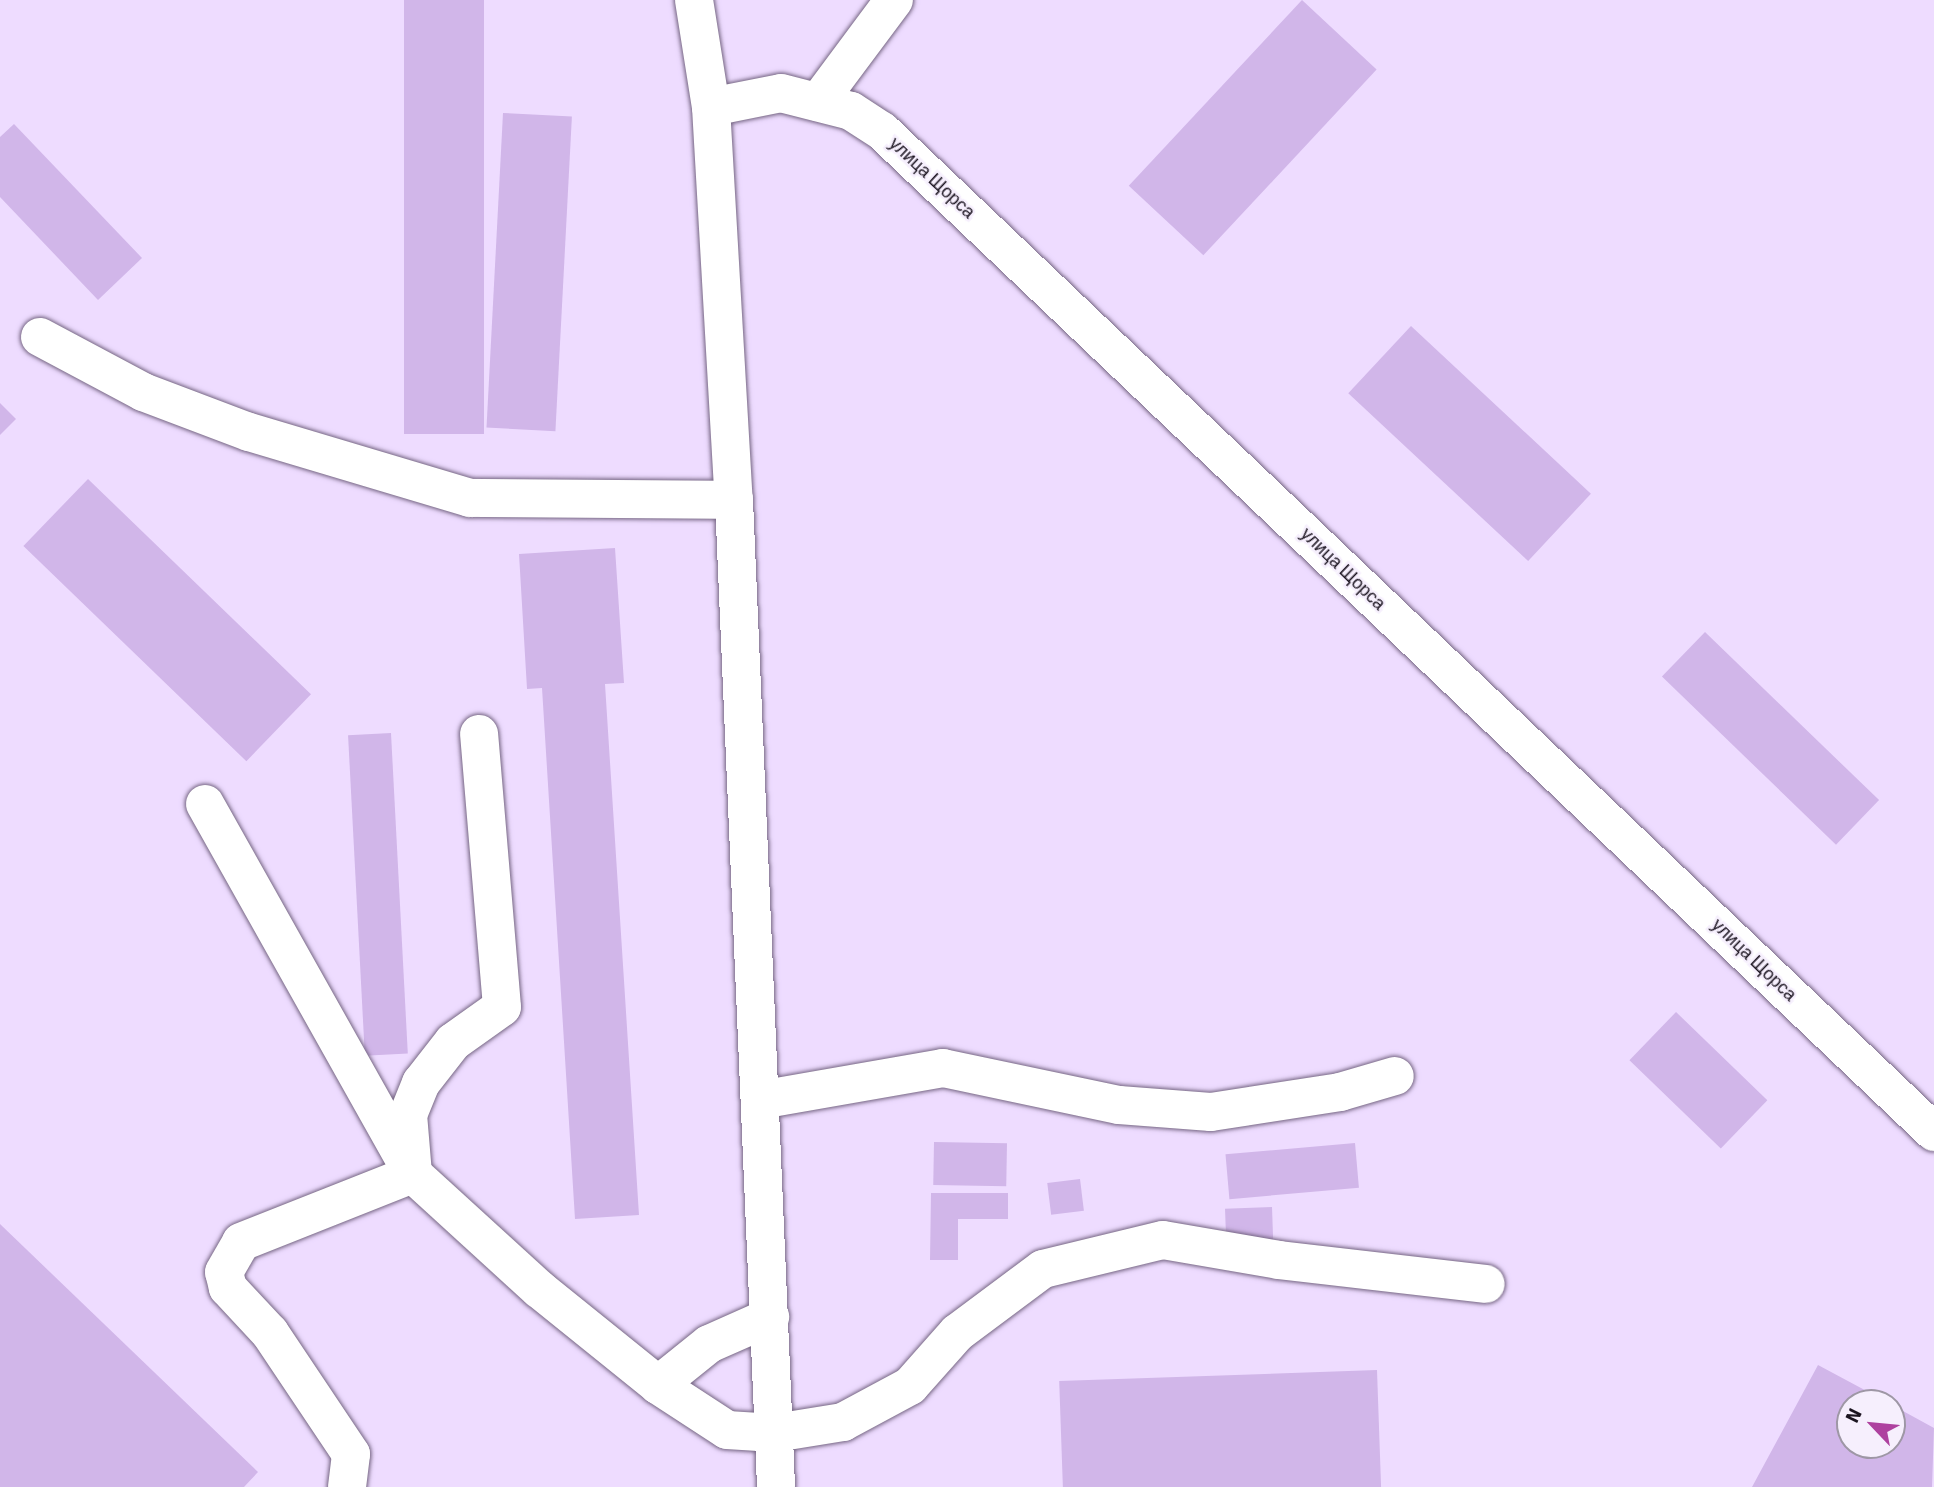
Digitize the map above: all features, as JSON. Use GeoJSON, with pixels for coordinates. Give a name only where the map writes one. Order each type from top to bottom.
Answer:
{"type":"FeatureCollection","features":[{"type":"Feature","properties":{"kind":"street"},"geometry":{"type":"LineString","coordinates":[[694,0],[711,107],[734,500],[776,1487]]}},
{"type":"Feature","properties":{"kind":"street"},"geometry":{"type":"LineString","coordinates":[[818,102],[894,0]]}},
{"type":"Feature","properties":{"kind":"street","name":"улица Щорса"},"geometry":{"type":"LineString","coordinates":[[711,107],[781,93],[818,102],[851,111],[908,155],[1934,1132]]}},
{"type":"Feature","properties":{"kind":"street"},"geometry":{"type":"LineString","coordinates":[[40,337],[143,392],[237,428],[470,498],[734,500]]}},
{"type":"Feature","properties":{"kind":"street"},"geometry":{"type":"LineString","coordinates":[[413,1174],[408,1115],[421,1083],[453,1042],[502,1007],[479,734]]}},
{"type":"Feature","properties":{"kind":"street"},"geometry":{"type":"LineString","coordinates":[[205,804],[413,1174],[539,1289],[658,1385],[727,1430],[775,1433],[843,1422],[910,1386],[957,1333],[1043,1269],[1163,1240],[1279,1260],[1486,1284]]}},
{"type":"Feature","properties":{"kind":"street"},"geometry":{"type":"LineString","coordinates":[[760,1100],[943,1068],[1119,1105],[1211,1112],[1340,1092],[1395,1076]]}},
{"type":"Feature","properties":{"kind":"street"},"geometry":{"type":"LineString","coordinates":[[347,1487],[351,1454],[270,1333],[228,1288],[224,1272],[241,1242],[413,1174]]}},
{"type":"Feature","properties":{"kind":"street"},"geometry":{"type":"LineString","coordinates":[[658,1385],[709,1344],[770,1317]]}},
{"type":"Feature","properties":{"kind":"building"},"geometry":{"type":"Polygon","coordinates":[[[404,0],[484,0],[484,434],[404,434],[404,0]]]}},
{"type":"Feature","properties":{"kind":"building"},"geometry":{"type":"Polygon","coordinates":[[[1302,0],[1377,70],[1203,255],[1129,186],[1302,0]]]}},
{"type":"Feature","properties":{"kind":"building"},"geometry":{"type":"Polygon","coordinates":[[[503,113],[572,117],[555,431],[487,428],[503,113]]]}},
{"type":"Feature","properties":{"kind":"building"},"geometry":{"type":"Polygon","coordinates":[[[14,124],[142,258],[98,300],[0,197],[0,137],[14,124]]]}},
{"type":"Feature","properties":{"kind":"building"},"geometry":{"type":"Polygon","coordinates":[[[1411,326],[1591,494],[1528,561],[1348,393],[1411,326]]]}},
{"type":"Feature","properties":{"kind":"building"},"geometry":{"type":"Polygon","coordinates":[[[0,403],[16,419],[0,435],[0,403]]]}},
{"type":"Feature","properties":{"kind":"building"},"geometry":{"type":"Polygon","coordinates":[[[88,479],[311,694],[246,761],[23,546],[88,479]]]}},
{"type":"Feature","properties":{"kind":"building"},"geometry":{"type":"Polygon","coordinates":[[[615,548],[624,683],[605,684],[639,1215],[575,1219],[542,688],[527,689],[519,554],[615,548]]]}},
{"type":"Feature","properties":{"kind":"building"},"geometry":{"type":"Polygon","coordinates":[[[1705,632],[1879,800],[1836,845],[1662,677],[1705,632]]]}},
{"type":"Feature","properties":{"kind":"building"},"geometry":{"type":"Polygon","coordinates":[[[391,733],[408,1054],[365,1056],[348,735],[391,733]]]}},
{"type":"Feature","properties":{"kind":"building"},"geometry":{"type":"Polygon","coordinates":[[[1676,1012],[1767,1100],[1721,1148],[1629,1060],[1676,1012]]]}},
{"type":"Feature","properties":{"kind":"building"},"geometry":{"type":"Polygon","coordinates":[[[934,1142],[1007,1143],[1006,1186],[933,1185],[934,1142]]]}},
{"type":"Feature","properties":{"kind":"building"},"geometry":{"type":"Polygon","coordinates":[[[1355,1143],[1359,1188],[1229,1199],[1225,1154],[1355,1143]]]}},
{"type":"Feature","properties":{"kind":"building"},"geometry":{"type":"Polygon","coordinates":[[[1080,1179],[1084,1211],[1051,1215],[1047,1183],[1080,1179]]]}},
{"type":"Feature","properties":{"kind":"building"},"geometry":{"type":"Polygon","coordinates":[[[931,1193],[1008,1193],[1008,1219],[958,1219],[958,1260],[930,1260],[931,1193]]]}},
{"type":"Feature","properties":{"kind":"building"},"geometry":{"type":"Polygon","coordinates":[[[1272,1207],[1273,1241],[1226,1243],[1225,1209],[1272,1207]]]}},
{"type":"Feature","properties":{"kind":"building"},"geometry":{"type":"Polygon","coordinates":[[[0,1224],[258,1472],[244,1487],[0,1487],[0,1224]]]}},
{"type":"Feature","properties":{"kind":"building"},"geometry":{"type":"Polygon","coordinates":[[[1818,1365],[1863,1389],[1836,1389],[1836,1459],[1906,1459],[1906,1413],[1934,1428],[1932,1487],[1752,1487],[1818,1365]]]}},
{"type":"Feature","properties":{"kind":"building"},"geometry":{"type":"Polygon","coordinates":[[[1377,1370],[1381,1487],[1063,1487],[1059,1381],[1377,1370]]]}}]}
